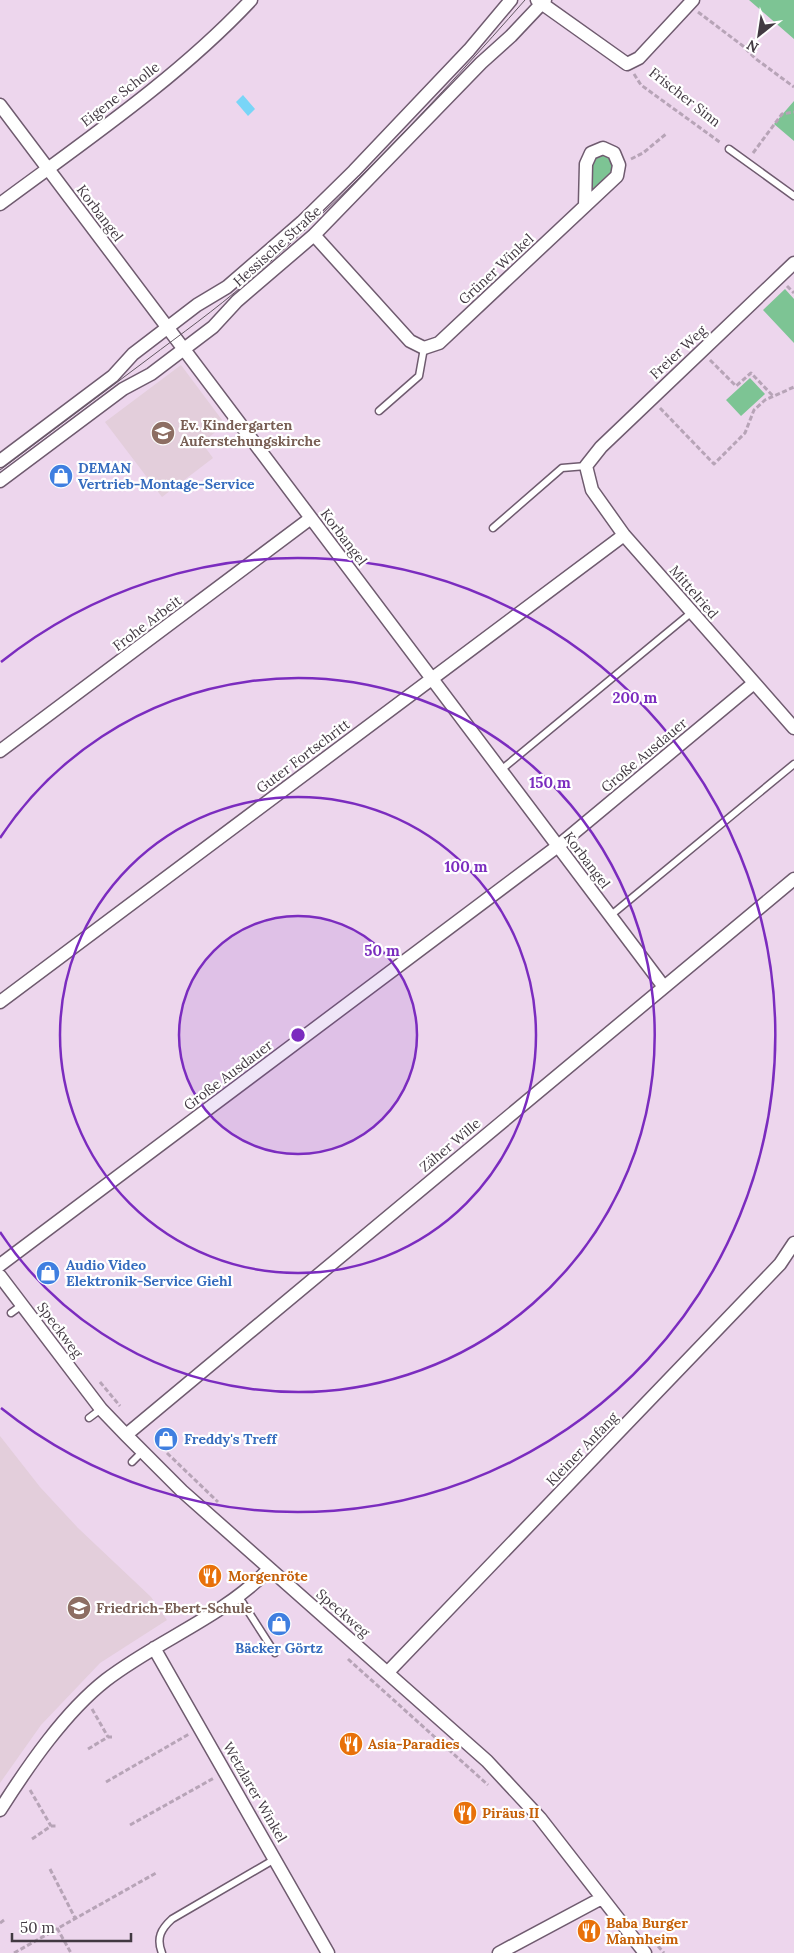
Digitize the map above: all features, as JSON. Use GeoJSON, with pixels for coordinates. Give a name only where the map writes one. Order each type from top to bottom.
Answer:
{"type":"FeatureCollection","features":[{"type":"Feature","properties":{"kind":"street","name":"Eigene Scholle"},"geometry":{"type":"LineString","coordinates":[[0,204],[162,81],[232,20],[251,0]]}},
{"type":"Feature","properties":{"kind":"street","name":"Hessische Straße"},"geometry":{"type":"LineString","coordinates":[[0,461],[113,376],[134,354],[197,305],[227,286],[302,222],[354,171],[469,50],[511,0]]}},
{"type":"Feature","properties":{"kind":"street","name":"Hessische Straße"},"geometry":{"type":"LineString","coordinates":[[0,481],[124,389],[151,374],[214,327],[237,302],[314,235],[481,63],[511,36],[541,1]]}},
{"type":"Feature","properties":{"kind":"street"},"geometry":{"type":"LineString","coordinates":[[541,1],[627,64],[639,58],[691,2]]}},
{"type":"Feature","properties":{"kind":"street","name":"Korbangel"},"geometry":{"type":"LineString","coordinates":[[0,105],[664,987]]}},
{"type":"Feature","properties":{"kind":"street"},"geometry":{"type":"LineString","coordinates":[[585,206],[586,164],[591,153],[603,148],[614,153],[619,165]]}},
{"type":"Feature","properties":{"kind":"street","name":"Grüner Winkel"},"geometry":{"type":"LineString","coordinates":[[424,348],[439,343],[585,206],[616,176],[619,165]]}},
{"type":"Feature","properties":{"kind":"street"},"geometry":{"type":"LineString","coordinates":[[314,235],[410,341],[424,348]]}},
{"type":"Feature","properties":{"kind":"street","name":"Freier Weg"},"geometry":{"type":"LineString","coordinates":[[586,466],[601,446],[794,263]]}},
{"type":"Feature","properties":{"kind":"street","name":"Mittelried"},"geometry":{"type":"LineString","coordinates":[[586,466],[592,490],[624,535],[794,728]]}},
{"type":"Feature","properties":{"kind":"street","name":"Frohe Arbeit"},"geometry":{"type":"LineString","coordinates":[[0,751],[311,518]]}},
{"type":"Feature","properties":{"kind":"street","name":"Guter Fortschritt"},"geometry":{"type":"LineString","coordinates":[[0,1002],[624,535]]}},
{"type":"Feature","properties":{"kind":"street","name":"Große Ausdauer"},"geometry":{"type":"LineString","coordinates":[[0,1265],[558,846],[754,683]]}},
{"type":"Feature","properties":{"kind":"street","name":"Zäher Wille"},"geometry":{"type":"LineString","coordinates":[[126,1435],[794,879]]}},
{"type":"Feature","properties":{"kind":"street","name":"Kleiner Anfang"},"geometry":{"type":"LineString","coordinates":[[388,1672],[780,1264],[794,1243]]}},
{"type":"Feature","properties":{"kind":"street","name":"Speckweg"},"geometry":{"type":"LineString","coordinates":[[0,1276],[101,1408],[142,1452],[269,1568],[487,1761],[510,1784],[540,1818],[645,1953]]}},
{"type":"Feature","properties":{"kind":"street"},"geometry":{"type":"LineString","coordinates":[[0,1810],[22,1777],[86,1698],[106,1680],[154,1648],[239,1597],[269,1568]]}},
{"type":"Feature","properties":{"kind":"street","name":"Wetzlarer Winkel"},"geometry":{"type":"LineString","coordinates":[[154,1648],[328,1953]]}},
{"type":"Feature","properties":{"kind":"street"},"geometry":{"type":"LineString","coordinates":[[500,1953],[602,1898]]}},
{"type":"Feature","properties":{"kind":"lane"},"geometry":{"type":"LineString","coordinates":[[730,149],[794,196]]}},
{"type":"Feature","properties":{"kind":"lane"},"geometry":{"type":"LineString","coordinates":[[379,411],[418,376],[424,348]]}},
{"type":"Feature","properties":{"kind":"lane"},"geometry":{"type":"LineString","coordinates":[[494,528],[562,468],[586,466]]}},
{"type":"Feature","properties":{"kind":"lane"},"geometry":{"type":"LineString","coordinates":[[501,770],[692,612]]}},
{"type":"Feature","properties":{"kind":"lane"},"geometry":{"type":"LineString","coordinates":[[610,916],[794,764]]}},
{"type":"Feature","properties":{"kind":"lane"},"geometry":{"type":"LineString","coordinates":[[11,1313],[22,1305]]}},
{"type":"Feature","properties":{"kind":"lane"},"geometry":{"type":"LineString","coordinates":[[89,1418],[101,1408]]}},
{"type":"Feature","properties":{"kind":"lane"},"geometry":{"type":"LineString","coordinates":[[132,1462],[142,1452]]}},
{"type":"Feature","properties":{"kind":"lane"},"geometry":{"type":"LineString","coordinates":[[239,1597],[275,1653]]}},
{"type":"Feature","properties":{"kind":"lane"},"geometry":{"type":"LineString","coordinates":[[162,1953],[158,1944],[159,1936],[163,1927],[172,1918],[276,1859]]}},
{"type":"Feature","properties":{"kind":"path"},"geometry":{"type":"LineString","coordinates":[[691,2],[743,46],[756,60],[794,87]]}},
{"type":"Feature","properties":{"kind":"path","name":"Frischer Sinn"},"geometry":{"type":"LineString","coordinates":[[627,64],[641,85],[730,149]]}},
{"type":"Feature","properties":{"kind":"path"},"geometry":{"type":"LineString","coordinates":[[746,162],[782,114],[794,112]]}},
{"type":"Feature","properties":{"kind":"path"},"geometry":{"type":"LineString","coordinates":[[619,165],[643,153],[666,134]]}},
{"type":"Feature","properties":{"kind":"path"},"geometry":{"type":"LineString","coordinates":[[701,350],[736,386],[751,373],[773,396]]}},
{"type":"Feature","properties":{"kind":"path"},"geometry":{"type":"LineString","coordinates":[[651,399],[714,464],[744,433],[754,410],[765,400],[794,387]]}},
{"type":"Feature","properties":{"kind":"path"},"geometry":{"type":"LineString","coordinates":[[86,1698],[110,1737],[88,1749]]}},
{"type":"Feature","properties":{"kind":"path"},"geometry":{"type":"LineString","coordinates":[[106,1782],[200,1727]]}},
{"type":"Feature","properties":{"kind":"path"},"geometry":{"type":"LineString","coordinates":[[130,1825],[226,1772]]}},
{"type":"Feature","properties":{"kind":"path"},"geometry":{"type":"LineString","coordinates":[[22,1777],[51,1826]]}},
{"type":"Feature","properties":{"kind":"path"},"geometry":{"type":"LineString","coordinates":[[32,1838],[51,1826],[56,1826]]}},
{"type":"Feature","properties":{"kind":"path"},"geometry":{"type":"LineString","coordinates":[[50,1869],[76,1918]]}},
{"type":"Feature","properties":{"kind":"path"},"geometry":{"type":"LineString","coordinates":[[14,1953],[156,1874]]}},
{"type":"Feature","properties":{"kind":"path"},"geometry":{"type":"LineString","coordinates":[[0,1923],[4,1920]]}},
{"type":"Feature","properties":{"kind":"path"},"geometry":{"type":"LineString","coordinates":[[57,1928],[71,1953]]}},
{"type":"Feature","properties":{"kind":"shaded area","name":"Ev. Kindergarten Auferstehungskirche"},"geometry":{"type":"Polygon","coordinates":[[[181,365],[225,424],[202,443],[213,458],[162,497],[105,422],[181,365]]]}},
{"type":"Feature","properties":{"kind":"shaded area","name":"Friedrich-Ebert-Schule"},"geometry":{"type":"Polygon","coordinates":[[[0,1436],[40,1487],[78,1528],[151,1597],[167,1620],[100,1663],[41,1725],[0,1783],[0,1436]]]}},
{"type":"Feature","properties":{"kind":"green space"},"geometry":{"type":"Polygon","coordinates":[[[749,0],[794,0],[794,39],[749,0]]]}},
{"type":"Feature","properties":{"kind":"green space"},"geometry":{"type":"Polygon","coordinates":[[[794,101],[794,141],[774,124],[794,101]]]}},
{"type":"Feature","properties":{"kind":"green space"},"geometry":{"type":"Polygon","coordinates":[[[601,152],[611,155],[612,172],[593,191],[593,159],[601,152]]]}},
{"type":"Feature","properties":{"kind":"green space"},"geometry":{"type":"Polygon","coordinates":[[[785,289],[794,299],[794,343],[763,310],[785,289]]]}},
{"type":"Feature","properties":{"kind":"green space"},"geometry":{"type":"Polygon","coordinates":[[[750,378],[765,394],[741,416],[726,400],[750,378]]]}},
{"type":"Feature","properties":{"kind":"water"},"geometry":{"type":"Polygon","coordinates":[[[243,95],[255,109],[248,116],[236,102],[243,95]]]}},
{"type":"Feature","properties":{"kind":"tram line"},"geometry":{"type":"LineString","coordinates":[[0,470],[210,312],[284,249],[391,146],[525,0]]}},
{"type":"Feature","properties":{"kind":"place","name":"Ev. Kindergarten Auferstehungskirche"},"geometry":{"type":"Point","coordinates":[163,433]}},
{"type":"Feature","properties":{"kind":"place","name":"DEMAN Vertrieb-Montage-Service"},"geometry":{"type":"Point","coordinates":[61,476]}},
{"type":"Feature","properties":{"kind":"place","name":"Audio Video Elektronik-Service Giehl"},"geometry":{"type":"Point","coordinates":[48,1273]}},
{"type":"Feature","properties":{"kind":"place","name":"Freddy's Treff"},"geometry":{"type":"Point","coordinates":[166,1439]}},
{"type":"Feature","properties":{"kind":"place","name":"Morgenröte"},"geometry":{"type":"Point","coordinates":[210,1576]}},
{"type":"Feature","properties":{"kind":"place","name":"Friedrich-Ebert-Schule"},"geometry":{"type":"Point","coordinates":[79,1608]}},
{"type":"Feature","properties":{"kind":"place","name":"Bäcker Görtz"},"geometry":{"type":"Point","coordinates":[279,1624]}},
{"type":"Feature","properties":{"kind":"place","name":"Asia-Paradies"},"geometry":{"type":"Point","coordinates":[351,1744]}},
{"type":"Feature","properties":{"kind":"place","name":"Piräus II"},"geometry":{"type":"Point","coordinates":[465,1813]}},
{"type":"Feature","properties":{"kind":"place","name":"Baba Burger Mannheim"},"geometry":{"type":"Point","coordinates":[589,1931]}}]}
